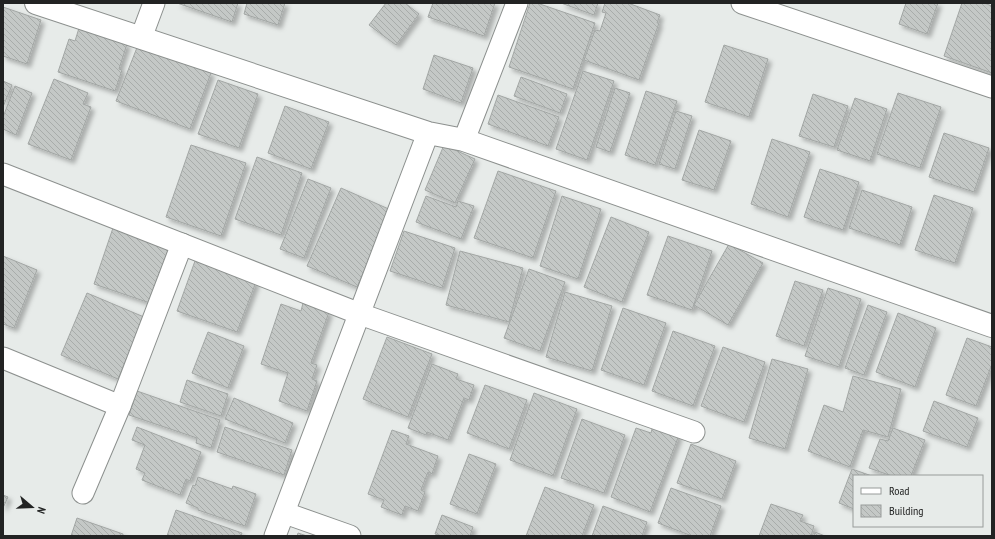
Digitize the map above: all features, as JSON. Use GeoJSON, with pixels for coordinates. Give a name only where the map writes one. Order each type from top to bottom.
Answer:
{"type":"FeatureCollection","features":[{"type":"Feature","properties":{"kind":"street"},"geometry":{"type":"LineString","coordinates":[[36,3],[428,133],[464,140],[992,326]]}},
{"type":"Feature","properties":{"kind":"street"},"geometry":{"type":"LineString","coordinates":[[141,38],[154,3]]}},
{"type":"Feature","properties":{"kind":"street"},"geometry":{"type":"LineString","coordinates":[[464,140],[517,3]]}},
{"type":"Feature","properties":{"kind":"street"},"geometry":{"type":"LineString","coordinates":[[742,3],[992,87]]}},
{"type":"Feature","properties":{"kind":"street"},"geometry":{"type":"LineString","coordinates":[[275,536],[428,133]]}},
{"type":"Feature","properties":{"kind":"street"},"geometry":{"type":"LineString","coordinates":[[3,174],[360,314],[694,432]]}},
{"type":"Feature","properties":{"kind":"street"},"geometry":{"type":"LineString","coordinates":[[83,493],[120,406],[182,244]]}},
{"type":"Feature","properties":{"kind":"street"},"geometry":{"type":"LineString","coordinates":[[3,358],[120,406]]}},
{"type":"Feature","properties":{"kind":"street"},"geometry":{"type":"LineString","coordinates":[[285,513],[350,536]]}},
{"type":"Feature","properties":{"kind":"building"},"geometry":{"type":"Polygon","coordinates":[[[177,3],[238,3],[232,22],[177,3]]]}},
{"type":"Feature","properties":{"kind":"building"},"geometry":{"type":"Polygon","coordinates":[[[247,3],[285,3],[278,25],[244,14],[247,3]]]}},
{"type":"Feature","properties":{"kind":"building"},"geometry":{"type":"Polygon","coordinates":[[[386,3],[405,3],[419,14],[396,45],[369,25],[386,3]]]}},
{"type":"Feature","properties":{"kind":"building"},"geometry":{"type":"Polygon","coordinates":[[[433,3],[495,3],[484,36],[428,17],[433,3]]]}},
{"type":"Feature","properties":{"kind":"building"},"geometry":{"type":"Polygon","coordinates":[[[530,3],[537,3],[595,23],[573,89],[509,67],[530,3]]]}},
{"type":"Feature","properties":{"kind":"building"},"geometry":{"type":"Polygon","coordinates":[[[561,3],[598,3],[594,15],[561,3]]]}},
{"type":"Feature","properties":{"kind":"building"},"geometry":{"type":"Polygon","coordinates":[[[605,3],[628,3],[660,15],[657,23],[659,23],[639,80],[584,60],[595,30],[600,31],[606,13],[602,12],[605,3]]]}},
{"type":"Feature","properties":{"kind":"building"},"geometry":{"type":"Polygon","coordinates":[[[906,3],[938,3],[927,34],[899,24],[906,3]]]}},
{"type":"Feature","properties":{"kind":"building"},"geometry":{"type":"Polygon","coordinates":[[[962,3],[984,3],[992,6],[992,73],[944,56],[962,3]]]}},
{"type":"Feature","properties":{"kind":"building"},"geometry":{"type":"Polygon","coordinates":[[[3,7],[41,20],[27,64],[3,56],[3,7]]]}},
{"type":"Feature","properties":{"kind":"building"},"geometry":{"type":"Polygon","coordinates":[[[79,28],[127,44],[119,69],[122,70],[115,91],[58,72],[69,39],[75,41],[79,28]]]}},
{"type":"Feature","properties":{"kind":"building"},"geometry":{"type":"Polygon","coordinates":[[[138,45],[211,73],[190,129],[116,101],[138,45]]]}},
{"type":"Feature","properties":{"kind":"building"},"geometry":{"type":"Polygon","coordinates":[[[724,45],[768,59],[749,117],[705,102],[724,45]]]}},
{"type":"Feature","properties":{"kind":"building"},"geometry":{"type":"Polygon","coordinates":[[[434,55],[473,68],[461,103],[423,89],[434,55]]]}},
{"type":"Feature","properties":{"kind":"building"},"geometry":{"type":"Polygon","coordinates":[[[583,71],[614,81],[587,160],[556,149],[583,71]]]}},
{"type":"Feature","properties":{"kind":"building"},"geometry":{"type":"Polygon","coordinates":[[[521,77],[567,94],[560,113],[514,96],[521,77]]]}},
{"type":"Feature","properties":{"kind":"building"},"geometry":{"type":"Polygon","coordinates":[[[54,79],[88,93],[83,104],[91,107],[71,160],[28,144],[54,79]]]}},
{"type":"Feature","properties":{"kind":"building"},"geometry":{"type":"Polygon","coordinates":[[[218,80],[258,94],[239,148],[198,134],[218,80]]]}},
{"type":"Feature","properties":{"kind":"building"},"geometry":{"type":"Polygon","coordinates":[[[3,81],[12,85],[3,107],[3,81]]]}},
{"type":"Feature","properties":{"kind":"building"},"geometry":{"type":"Polygon","coordinates":[[[15,86],[32,93],[16,135],[3,129],[3,117],[15,86]]]}},
{"type":"Feature","properties":{"kind":"building"},"geometry":{"type":"Polygon","coordinates":[[[615,88],[630,93],[610,152],[596,147],[615,88]]]}},
{"type":"Feature","properties":{"kind":"building"},"geometry":{"type":"Polygon","coordinates":[[[646,91],[677,101],[655,165],[625,155],[646,91]]]}},
{"type":"Feature","properties":{"kind":"building"},"geometry":{"type":"Polygon","coordinates":[[[898,93],[941,107],[920,168],[877,154],[898,93]]]}},
{"type":"Feature","properties":{"kind":"building"},"geometry":{"type":"Polygon","coordinates":[[[813,94],[848,106],[834,147],[799,136],[813,94]]]}},
{"type":"Feature","properties":{"kind":"building"},"geometry":{"type":"Polygon","coordinates":[[[498,95],[559,117],[548,146],[488,124],[498,95]]]}},
{"type":"Feature","properties":{"kind":"building"},"geometry":{"type":"Polygon","coordinates":[[[855,98],[887,109],[870,161],[837,150],[855,98]]]}},
{"type":"Feature","properties":{"kind":"building"},"geometry":{"type":"Polygon","coordinates":[[[285,106],[329,122],[311,169],[268,153],[285,106]]]}},
{"type":"Feature","properties":{"kind":"building"},"geometry":{"type":"Polygon","coordinates":[[[676,111],[692,116],[675,169],[659,164],[676,111]]]}},
{"type":"Feature","properties":{"kind":"building"},"geometry":{"type":"Polygon","coordinates":[[[699,130],[731,141],[714,190],[682,180],[699,130]]]}},
{"type":"Feature","properties":{"kind":"building"},"geometry":{"type":"Polygon","coordinates":[[[944,133],[989,148],[974,192],[929,177],[944,133]]]}},
{"type":"Feature","properties":{"kind":"building"},"geometry":{"type":"Polygon","coordinates":[[[772,139],[810,152],[788,217],[751,204],[772,139]]]}},
{"type":"Feature","properties":{"kind":"building"},"geometry":{"type":"Polygon","coordinates":[[[191,145],[246,163],[221,236],[166,217],[191,145]]]}},
{"type":"Feature","properties":{"kind":"building"},"geometry":{"type":"Polygon","coordinates":[[[444,145],[475,159],[455,203],[425,190],[444,145]]]}},
{"type":"Feature","properties":{"kind":"building"},"geometry":{"type":"Polygon","coordinates":[[[257,157],[302,173],[281,235],[235,219],[257,157]]]}},
{"type":"Feature","properties":{"kind":"building"},"geometry":{"type":"Polygon","coordinates":[[[820,169],[859,182],[843,230],[804,217],[820,169]]]}},
{"type":"Feature","properties":{"kind":"building"},"geometry":{"type":"Polygon","coordinates":[[[498,171],[556,191],[533,258],[474,238],[498,171]]]}},
{"type":"Feature","properties":{"kind":"building"},"geometry":{"type":"Polygon","coordinates":[[[308,179],[331,188],[304,258],[280,249],[308,179]]]}},
{"type":"Feature","properties":{"kind":"building"},"geometry":{"type":"Polygon","coordinates":[[[341,188],[391,210],[357,287],[307,266],[341,188]]]}},
{"type":"Feature","properties":{"kind":"building"},"geometry":{"type":"Polygon","coordinates":[[[862,190],[912,207],[900,245],[849,228],[862,190]]]}},
{"type":"Feature","properties":{"kind":"building"},"geometry":{"type":"Polygon","coordinates":[[[934,195],[973,208],[955,263],[915,250],[934,195]]]}},
{"type":"Feature","properties":{"kind":"building"},"geometry":{"type":"Polygon","coordinates":[[[426,196],[456,207],[458,201],[474,206],[461,239],[416,222],[426,196]]]}},
{"type":"Feature","properties":{"kind":"building"},"geometry":{"type":"Polygon","coordinates":[[[562,196],[601,209],[578,279],[540,266],[562,196]]]}},
{"type":"Feature","properties":{"kind":"building"},"geometry":{"type":"Polygon","coordinates":[[[611,217],[649,232],[622,302],[584,287],[611,217]]]}},
{"type":"Feature","properties":{"kind":"building"},"geometry":{"type":"Polygon","coordinates":[[[115,222],[171,241],[150,303],[94,284],[115,222]]]}},
{"type":"Feature","properties":{"kind":"building"},"geometry":{"type":"Polygon","coordinates":[[[404,231],[455,248],[442,288],[390,271],[404,231]]]}},
{"type":"Feature","properties":{"kind":"building"},"geometry":{"type":"Polygon","coordinates":[[[668,236],[712,251],[692,310],[647,295],[668,236]]]}},
{"type":"Feature","properties":{"kind":"building"},"geometry":{"type":"Polygon","coordinates":[[[729,244],[763,263],[728,325],[694,305],[729,244]]]}},
{"type":"Feature","properties":{"kind":"building"},"geometry":{"type":"Polygon","coordinates":[[[460,251],[523,268],[509,322],[446,305],[460,251]]]}},
{"type":"Feature","properties":{"kind":"building"},"geometry":{"type":"Polygon","coordinates":[[[3,256],[37,270],[14,328],[3,324],[3,256]]]}},
{"type":"Feature","properties":{"kind":"building"},"geometry":{"type":"Polygon","coordinates":[[[195,261],[256,282],[237,332],[177,311],[195,261]]]}},
{"type":"Feature","properties":{"kind":"building"},"geometry":{"type":"Polygon","coordinates":[[[529,269],[565,282],[540,351],[504,338],[529,269]]]}},
{"type":"Feature","properties":{"kind":"building"},"geometry":{"type":"Polygon","coordinates":[[[795,281],[823,290],[804,346],[776,336],[795,281]]]}},
{"type":"Feature","properties":{"kind":"building"},"geometry":{"type":"Polygon","coordinates":[[[828,288],[861,299],[839,367],[805,356],[828,288]]]}},
{"type":"Feature","properties":{"kind":"building"},"geometry":{"type":"Polygon","coordinates":[[[565,292],[612,306],[592,371],[546,357],[565,292]]]}},
{"type":"Feature","properties":{"kind":"building"},"geometry":{"type":"Polygon","coordinates":[[[87,293],[144,317],[118,379],[61,355],[87,293]]]}},
{"type":"Feature","properties":{"kind":"building"},"geometry":{"type":"Polygon","coordinates":[[[303,303],[329,312],[311,363],[317,365],[312,379],[317,381],[307,411],[279,401],[288,373],[261,364],[281,304],[301,311],[303,303]]]}},
{"type":"Feature","properties":{"kind":"building"},"geometry":{"type":"Polygon","coordinates":[[[868,305],[887,312],[864,375],[845,368],[868,305]]]}},
{"type":"Feature","properties":{"kind":"building"},"geometry":{"type":"Polygon","coordinates":[[[623,308],[666,323],[644,385],[601,370],[623,308]]]}},
{"type":"Feature","properties":{"kind":"building"},"geometry":{"type":"Polygon","coordinates":[[[898,313],[936,328],[915,387],[876,372],[898,313]]]}},
{"type":"Feature","properties":{"kind":"building"},"geometry":{"type":"Polygon","coordinates":[[[673,331],[715,346],[693,406],[652,391],[673,331]]]}},
{"type":"Feature","properties":{"kind":"building"},"geometry":{"type":"Polygon","coordinates":[[[208,332],[244,346],[228,388],[192,373],[208,332]]]}},
{"type":"Feature","properties":{"kind":"building"},"geometry":{"type":"Polygon","coordinates":[[[387,337],[432,354],[408,417],[363,399],[387,337]]]}},
{"type":"Feature","properties":{"kind":"building"},"geometry":{"type":"Polygon","coordinates":[[[967,338],[992,347],[992,364],[976,406],[946,395],[967,338]]]}},
{"type":"Feature","properties":{"kind":"building"},"geometry":{"type":"Polygon","coordinates":[[[723,347],[765,362],[744,422],[701,406],[723,347]]]}},
{"type":"Feature","properties":{"kind":"building"},"geometry":{"type":"Polygon","coordinates":[[[772,359],[808,369],[785,449],[749,438],[772,359]]]}},
{"type":"Feature","properties":{"kind":"building"},"geometry":{"type":"Polygon","coordinates":[[[432,364],[458,374],[456,379],[474,385],[469,400],[464,398],[448,440],[427,432],[426,435],[408,428],[432,364]]]}},
{"type":"Feature","properties":{"kind":"building"},"geometry":{"type":"Polygon","coordinates":[[[853,376],[901,389],[888,437],[863,430],[850,467],[808,451],[824,405],[843,412],[853,376]]]}},
{"type":"Feature","properties":{"kind":"building"},"geometry":{"type":"Polygon","coordinates":[[[187,380],[228,394],[221,416],[180,402],[187,380]]]}},
{"type":"Feature","properties":{"kind":"building"},"geometry":{"type":"Polygon","coordinates":[[[485,385],[527,400],[509,449],[467,433],[485,385]]]}},
{"type":"Feature","properties":{"kind":"building"},"geometry":{"type":"Polygon","coordinates":[[[137,391],[220,420],[211,448],[196,443],[197,438],[129,415],[137,391]]]}},
{"type":"Feature","properties":{"kind":"building"},"geometry":{"type":"Polygon","coordinates":[[[534,393],[577,409],[553,476],[510,460],[534,393]]]}},
{"type":"Feature","properties":{"kind":"building"},"geometry":{"type":"Polygon","coordinates":[[[234,398],[293,423],[285,443],[225,419],[234,398]]]}},
{"type":"Feature","properties":{"kind":"building"},"geometry":{"type":"Polygon","coordinates":[[[934,401],[978,418],[967,447],[923,431],[934,401]]]}},
{"type":"Feature","properties":{"kind":"building"},"geometry":{"type":"Polygon","coordinates":[[[582,419],[625,435],[604,493],[561,478],[582,419]]]}},
{"type":"Feature","properties":{"kind":"building"},"geometry":{"type":"Polygon","coordinates":[[[653,425],[679,435],[650,512],[611,497],[636,428],[651,433],[653,425]]]}},
{"type":"Feature","properties":{"kind":"building"},"geometry":{"type":"Polygon","coordinates":[[[137,427],[201,452],[190,481],[186,479],[180,495],[142,480],[145,473],[136,469],[145,445],[132,440],[137,427]]]}},
{"type":"Feature","properties":{"kind":"building"},"geometry":{"type":"Polygon","coordinates":[[[225,427],[292,450],[284,475],[217,452],[225,427]]]}},
{"type":"Feature","properties":{"kind":"building"},"geometry":{"type":"Polygon","coordinates":[[[893,428],[925,440],[911,475],[889,475],[869,468],[880,439],[888,441],[893,428]]]}},
{"type":"Feature","properties":{"kind":"building"},"geometry":{"type":"Polygon","coordinates":[[[392,430],[409,436],[406,444],[438,456],[432,474],[428,472],[421,490],[425,492],[418,511],[405,506],[402,515],[381,507],[384,500],[368,494],[392,430]]]}},
{"type":"Feature","properties":{"kind":"building"},"geometry":{"type":"Polygon","coordinates":[[[691,444],[736,461],[722,499],[677,483],[691,444]]]}},
{"type":"Feature","properties":{"kind":"building"},"geometry":{"type":"Polygon","coordinates":[[[469,454],[496,464],[477,514],[450,504],[469,454]]]}},
{"type":"Feature","properties":{"kind":"building"},"geometry":{"type":"Polygon","coordinates":[[[852,469],[869,475],[853,475],[853,509],[839,503],[852,469]]]}},
{"type":"Feature","properties":{"kind":"building"},"geometry":{"type":"Polygon","coordinates":[[[198,477],[232,489],[233,486],[256,494],[245,526],[198,510],[198,508],[186,503],[198,477]]]}},
{"type":"Feature","properties":{"kind":"building"},"geometry":{"type":"Polygon","coordinates":[[[545,487],[594,505],[582,536],[526,536],[545,487]]]}},
{"type":"Feature","properties":{"kind":"building"},"geometry":{"type":"Polygon","coordinates":[[[671,488],[721,506],[710,536],[692,536],[658,523],[671,488]]]}},
{"type":"Feature","properties":{"kind":"building"},"geometry":{"type":"Polygon","coordinates":[[[3,495],[8,497],[3,508],[3,495]]]}},
{"type":"Feature","properties":{"kind":"building"},"geometry":{"type":"Polygon","coordinates":[[[771,504],[803,515],[800,521],[814,526],[811,536],[759,536],[771,504]]]}},
{"type":"Feature","properties":{"kind":"building"},"geometry":{"type":"Polygon","coordinates":[[[603,506],[647,522],[642,536],[592,536],[603,506]]]}},
{"type":"Feature","properties":{"kind":"building"},"geometry":{"type":"Polygon","coordinates":[[[176,510],[242,533],[241,536],[167,536],[176,510]]]}},
{"type":"Feature","properties":{"kind":"building"},"geometry":{"type":"Polygon","coordinates":[[[442,515],[473,527],[470,536],[442,536],[435,534],[442,515]]]}},
{"type":"Feature","properties":{"kind":"building"},"geometry":{"type":"Polygon","coordinates":[[[77,518],[123,534],[123,536],[71,536],[77,518]]]}},
{"type":"Feature","properties":{"kind":"building"},"geometry":{"type":"Polygon","coordinates":[[[815,532],[825,536],[814,536],[815,532]]]}},
{"type":"Feature","properties":{"kind":"building"},"geometry":{"type":"Polygon","coordinates":[[[298,533],[307,536],[297,536],[298,533]]]}}]}
